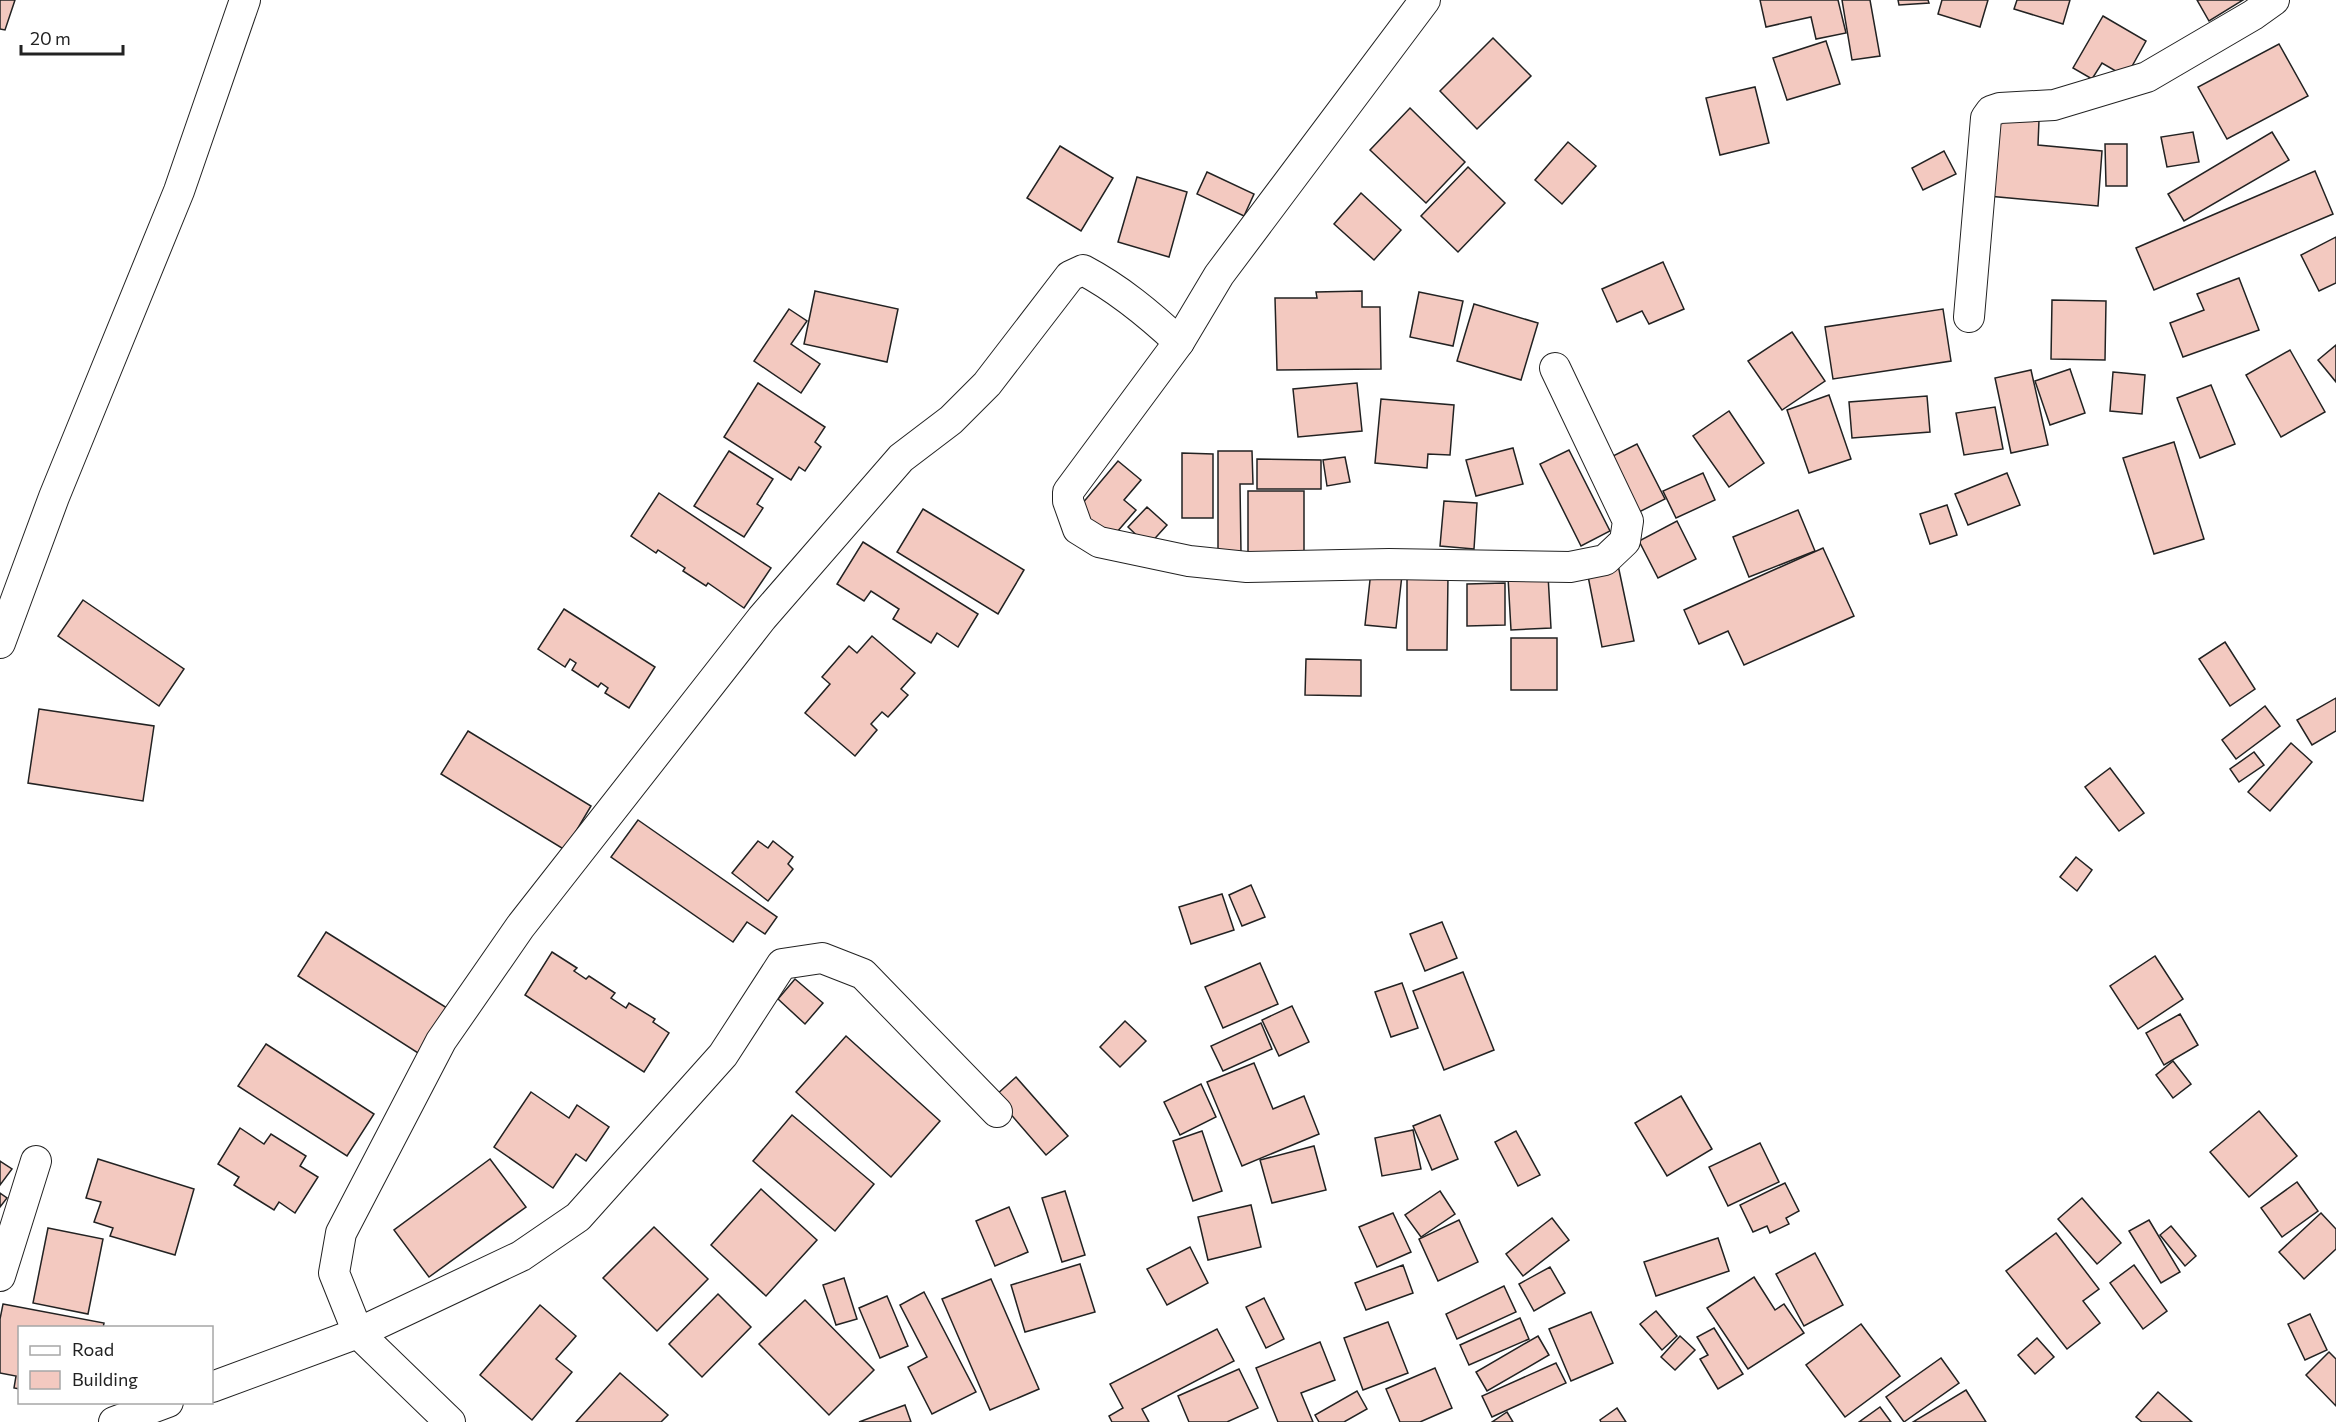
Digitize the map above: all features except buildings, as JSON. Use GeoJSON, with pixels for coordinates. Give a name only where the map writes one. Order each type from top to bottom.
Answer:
{"type":"FeatureCollection","features":[{"type":"Feature","properties":{"kind":"street"},"geometry":{"type":"LineString","coordinates":[[0,643],[54,497],[179,191],[245,0]]}},
{"type":"Feature","properties":{"kind":"street"},"geometry":{"type":"LineString","coordinates":[[1425,0],[1219,275],[1179,342],[1068,492],[1068,501],[1078,529],[1099,542],[1190,561],[1247,567],[1389,564],[1570,567],[1605,560],[1625,541],[1628,521],[1555,368]]}},
{"type":"Feature","properties":{"kind":"street"},"geometry":{"type":"LineString","coordinates":[[1969,317],[1986,118],[1990,111],[2001,108],[2054,105],[2147,77],[2253,15],[2274,0]]}},
{"type":"Feature","properties":{"kind":"street"},"geometry":{"type":"LineString","coordinates":[[450,1422],[358,1333],[334,1273],[341,1233],[441,1041],[520,927],[762,618],[901,458],[951,420],[987,384],[1070,276],[1083,270],[1097,278],[1145,311],[1179,342]]}},
{"type":"Feature","properties":{"kind":"street"},"geometry":{"type":"LineString","coordinates":[[213,1387],[358,1333],[521,1256],[578,1217],[723,1055],[782,964],[822,958],[863,974],[997,1112]]}},
{"type":"Feature","properties":{"kind":"street"},"geometry":{"type":"LineString","coordinates":[[0,1276],[36,1161]]}},
{"type":"Feature","properties":{"kind":"street"},"geometry":{"type":"LineString","coordinates":[[114,1422],[163,1404]]}}]}
